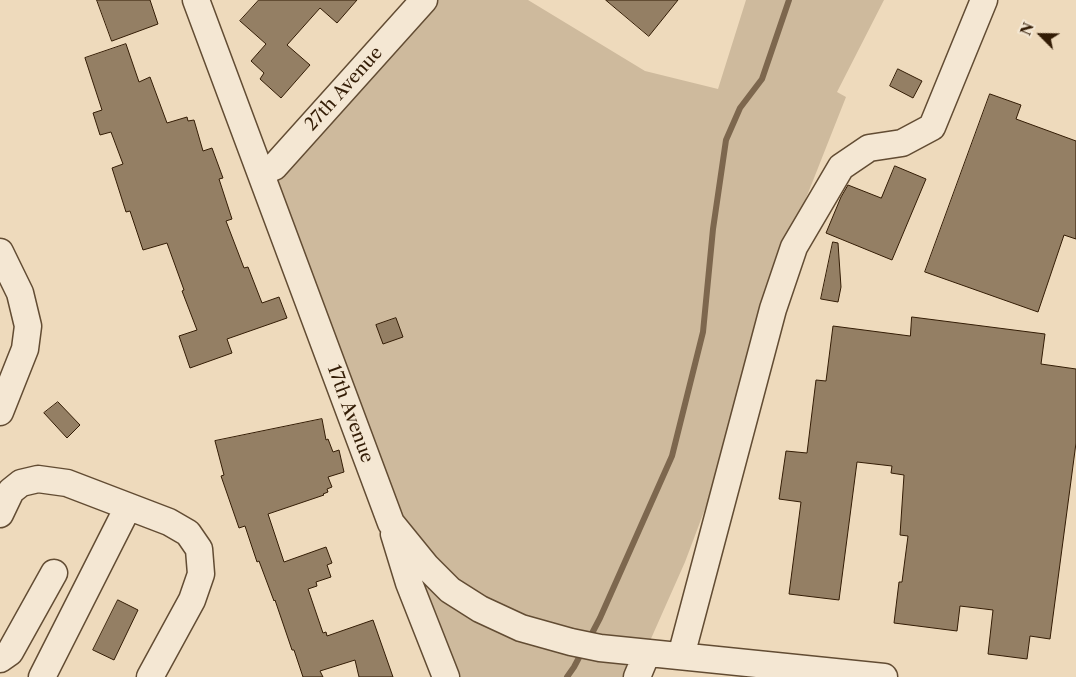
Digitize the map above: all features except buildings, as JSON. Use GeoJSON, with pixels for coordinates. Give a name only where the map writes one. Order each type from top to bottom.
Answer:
{"type":"FeatureCollection","features":[{"type":"Feature","properties":{"kind":"street","name":"17th Avenue"},"geometry":{"type":"LineString","coordinates":[[196,0],[391,523],[426,566],[450,590],[480,609],[521,628],[600,648],[836,675],[884,677]]}},
{"type":"Feature","properties":{"kind":"street","name":"27th Avenue"},"geometry":{"type":"LineString","coordinates":[[260,171],[274,167],[424,0]]}},
{"type":"Feature","properties":{"kind":"street"},"geometry":{"type":"LineString","coordinates":[[681,656],[773,309],[794,248],[841,167],[869,148],[902,143],[932,127],[984,0]]}},
{"type":"Feature","properties":{"kind":"street"},"geometry":{"type":"LineString","coordinates":[[0,252],[20,293],[28,326],[25,349],[0,412]]}},
{"type":"Feature","properties":{"kind":"street"},"geometry":{"type":"LineString","coordinates":[[0,514],[11,491],[21,483],[38,479],[67,484],[169,522],[188,532],[199,549],[200,574],[192,600],[150,677]]}},
{"type":"Feature","properties":{"kind":"street"},"geometry":{"type":"LineString","coordinates":[[42,677],[128,506]]}},
{"type":"Feature","properties":{"kind":"street"},"geometry":{"type":"LineString","coordinates":[[391,523],[409,583],[446,677]]}},
{"type":"Feature","properties":{"kind":"street"},"geometry":{"type":"LineString","coordinates":[[0,659],[10,652],[54,573]]}},
{"type":"Feature","properties":{"kind":"street"},"geometry":{"type":"LineString","coordinates":[[637,677],[647,653]]}},
{"type":"Feature","properties":{"kind":"shaded area"},"geometry":{"type":"Polygon","coordinates":[[[426,0],[528,0],[645,71],[718,89],[746,0],[884,0],[837,92],[846,97],[799,216],[711,493],[685,562],[634,677],[448,677],[262,172],[426,0]]]}},
{"type":"Feature","properties":{"kind":"waterway"},"geometry":{"type":"LineString","coordinates":[[589,639],[672,456],[703,332],[713,229],[726,140],[740,108],[762,79],[789,0]]}},
{"type":"Feature","properties":{"kind":"waterway"},"geometry":{"type":"LineString","coordinates":[[567,677],[583,650]]}}]}
